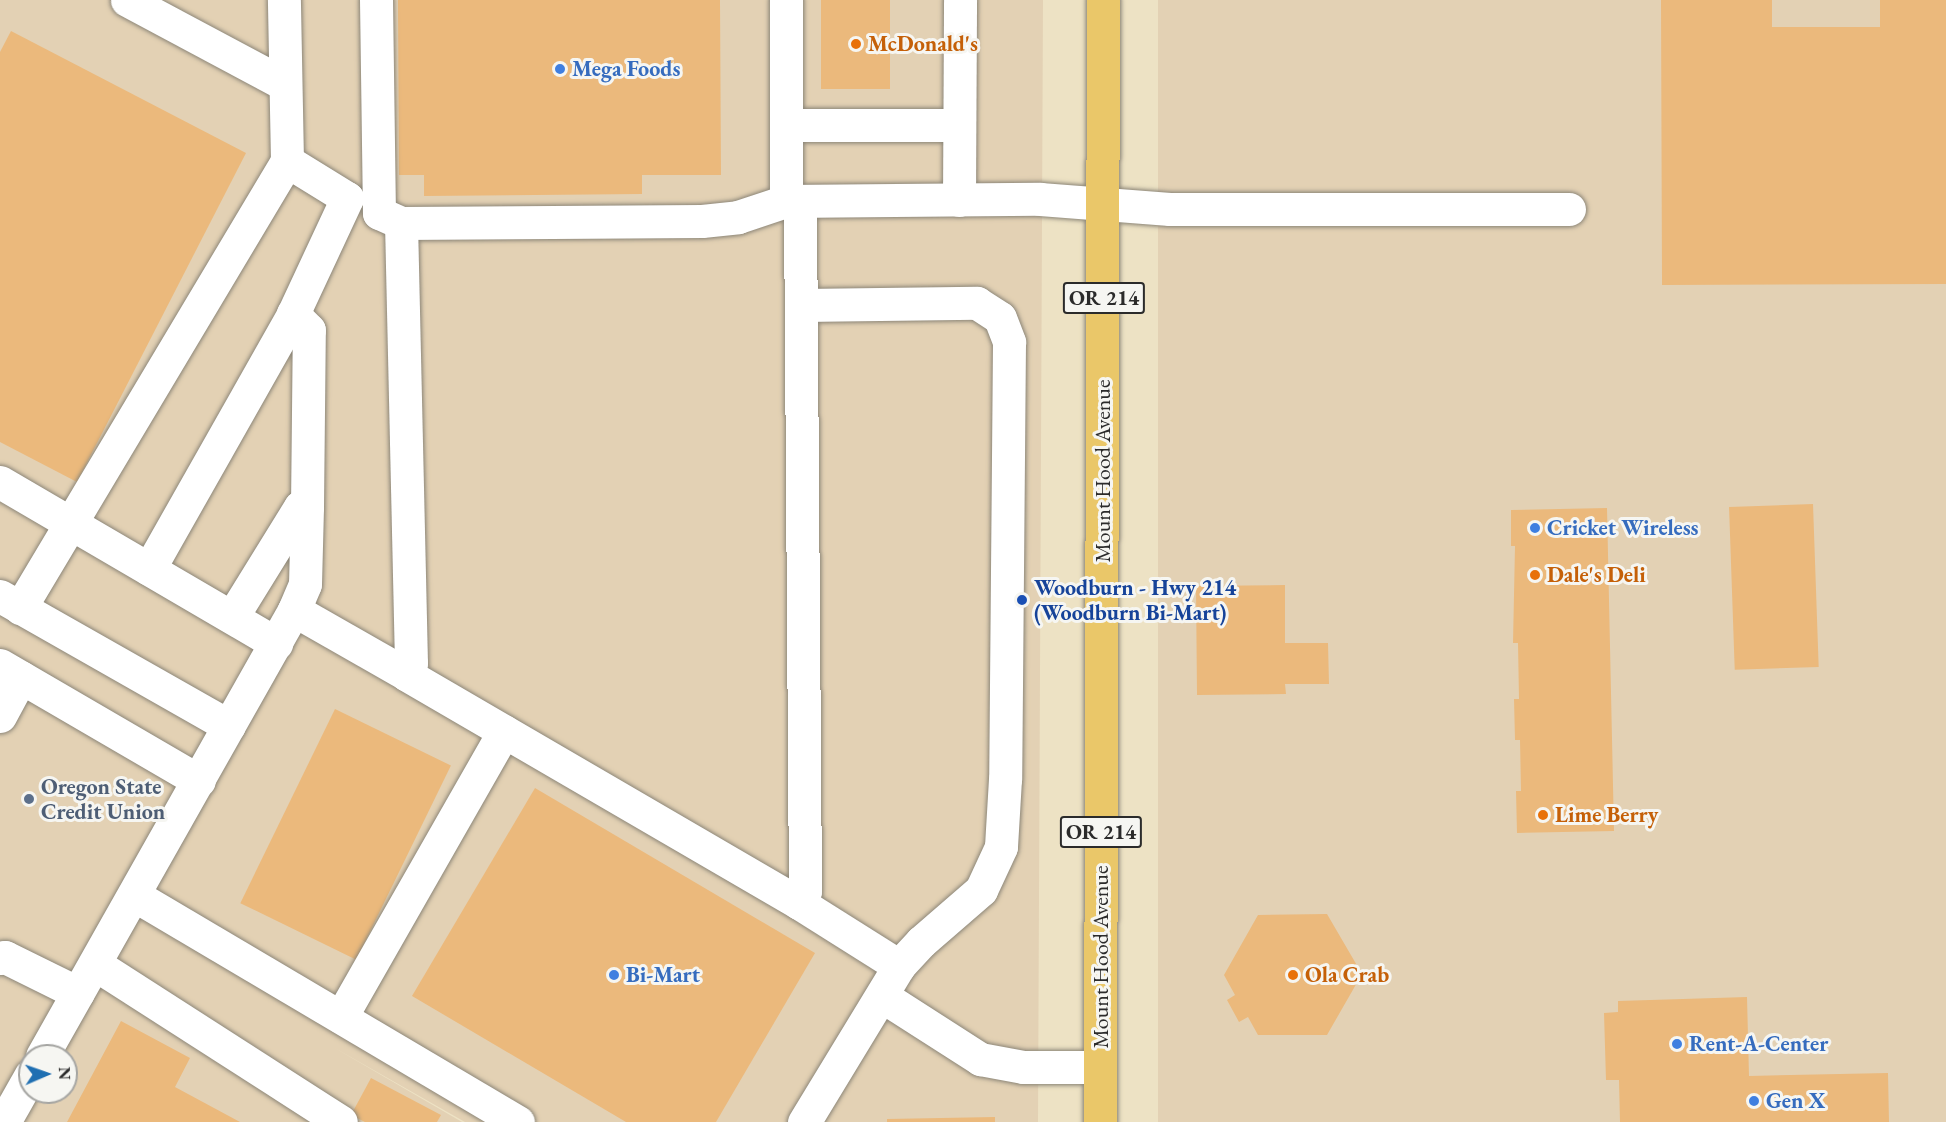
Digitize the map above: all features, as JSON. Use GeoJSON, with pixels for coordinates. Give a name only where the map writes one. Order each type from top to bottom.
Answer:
{"type":"FeatureCollection","features":[{"type":"Feature","properties":{"kind":"main road","name":"Mount Hood Avenue"},"geometry":{"type":"LineString","coordinates":[[1100,1122],[1104,0]]}},
{"type":"Feature","properties":{"kind":"street"},"geometry":{"type":"LineString","coordinates":[[127,0],[284,84]]}},
{"type":"Feature","properties":{"kind":"street"},"geometry":{"type":"LineString","coordinates":[[230,726],[10,602],[70,523],[287,161],[284,0]]}},
{"type":"Feature","properties":{"kind":"street"},"geometry":{"type":"LineString","coordinates":[[376,0],[390,218],[411,663],[406,674]]}},
{"type":"Feature","properties":{"kind":"street"},"geometry":{"type":"LineString","coordinates":[[786,0],[786,125],[802,305],[805,891],[799,903]]}},
{"type":"Feature","properties":{"kind":"street"},"geometry":{"type":"LineString","coordinates":[[959,200],[960,0]]}},
{"type":"Feature","properties":{"kind":"street"},"geometry":{"type":"LineString","coordinates":[[786,125],[959,125]]}},
{"type":"Feature","properties":{"kind":"street"},"geometry":{"type":"LineString","coordinates":[[287,161],[347,198],[390,218],[702,221],[738,217],[793,201],[1040,199],[1170,209],[1569,209]]}},
{"type":"Feature","properties":{"kind":"street"},"geometry":{"type":"LineString","coordinates":[[149,569],[293,314],[347,198]]}},
{"type":"Feature","properties":{"kind":"street"},"geometry":{"type":"LineString","coordinates":[[802,305],[977,303],[999,318],[1009,342],[1005,779],[1001,847],[981,890],[921,942],[899,966],[804,1122]]}},
{"type":"Feature","properties":{"kind":"street"},"geometry":{"type":"LineString","coordinates":[[49,1044],[230,726],[294,610],[305,584],[309,330],[293,314]]}},
{"type":"Feature","properties":{"kind":"street"},"geometry":{"type":"LineString","coordinates":[[0,482],[276,643]]}},
{"type":"Feature","properties":{"kind":"street"},"geometry":{"type":"LineString","coordinates":[[232,617],[300,507],[307,507]]}},
{"type":"Feature","properties":{"kind":"street"},"geometry":{"type":"LineString","coordinates":[[294,610],[799,903],[899,966]]}},
{"type":"Feature","properties":{"kind":"street"},"geometry":{"type":"LineString","coordinates":[[0,716],[11,671],[199,781]]}},
{"type":"Feature","properties":{"kind":"street"},"geometry":{"type":"LineString","coordinates":[[341,1017],[504,731]]}},
{"type":"Feature","properties":{"kind":"street"},"geometry":{"type":"LineString","coordinates":[[134,895],[518,1122]]}},
{"type":"Feature","properties":{"kind":"street"},"geometry":{"type":"LineString","coordinates":[[0,958],[5,957],[78,993]]}},
{"type":"Feature","properties":{"kind":"street"},"geometry":{"type":"LineString","coordinates":[[95,963],[341,1122]]}},
{"type":"Feature","properties":{"kind":"street"},"geometry":{"type":"LineString","coordinates":[[882,996],[980,1059],[1023,1067],[1101,1067]]}},
{"type":"Feature","properties":{"kind":"street"},"geometry":{"type":"LineString","coordinates":[[4,1122],[18,1097]]}},
{"type":"Feature","properties":{"kind":"shaded area"},"geometry":{"type":"Polygon","coordinates":[[[0,0],[1043,0],[1038,1122],[465,1122],[333,1047],[462,1122],[0,1122],[0,0]]]}},
{"type":"Feature","properties":{"kind":"shaded area"},"geometry":{"type":"Polygon","coordinates":[[[1158,0],[1946,0],[1946,1122],[1158,1122],[1158,0]]]}},
{"type":"Feature","properties":{"kind":"building"},"geometry":{"type":"Polygon","coordinates":[[[398,0],[720,0],[721,175],[642,175],[642,194],[424,196],[424,175],[399,175],[398,0]]]}},
{"type":"Feature","properties":{"kind":"building","name":"McDonald's"},"geometry":{"type":"Polygon","coordinates":[[[821,0],[890,0],[890,89],[821,89],[821,0]]]}},
{"type":"Feature","properties":{"kind":"building"},"geometry":{"type":"Polygon","coordinates":[[[1661,0],[1772,0],[1772,27],[1880,27],[1880,0],[1946,0],[1946,284],[1662,285],[1661,0]]]}},
{"type":"Feature","properties":{"kind":"building"},"geometry":{"type":"Polygon","coordinates":[[[11,31],[246,153],[77,482],[0,442],[0,52],[11,31]]]}},
{"type":"Feature","properties":{"kind":"building"},"geometry":{"type":"Polygon","coordinates":[[[1813,504],[1819,667],[1735,670],[1729,507],[1813,504]]]}},
{"type":"Feature","properties":{"kind":"building"},"geometry":{"type":"Polygon","coordinates":[[[1607,508],[1614,831],[1517,833],[1516,791],[1521,791],[1520,740],[1515,740],[1514,699],[1519,699],[1518,643],[1513,643],[1515,546],[1511,546],[1511,510],[1607,508]]]}},
{"type":"Feature","properties":{"kind":"building"},"geometry":{"type":"Polygon","coordinates":[[[1285,585],[1285,643],[1328,643],[1329,684],[1285,684],[1286,694],[1197,695],[1196,586],[1285,585]]]}},
{"type":"Feature","properties":{"kind":"building"},"geometry":{"type":"Polygon","coordinates":[[[335,709],[451,766],[356,960],[240,903],[335,709]]]}},
{"type":"Feature","properties":{"kind":"building","name":"Bi-Mart"},"geometry":{"type":"Polygon","coordinates":[[[535,788],[815,953],[716,1122],[626,1122],[412,996],[535,788]]]}},
{"type":"Feature","properties":{"kind":"building","name":"Ola Crab"},"geometry":{"type":"Polygon","coordinates":[[[1327,914],[1362,974],[1327,1035],[1258,1035],[1248,1017],[1239,1022],[1227,1000],[1235,995],[1224,975],[1258,915],[1327,914]]]}},
{"type":"Feature","properties":{"kind":"building"},"geometry":{"type":"Polygon","coordinates":[[[1747,997],[1749,1076],[1888,1073],[1889,1122],[1620,1122],[1619,1080],[1606,1080],[1604,1013],[1618,1012],[1618,1001],[1747,997]]]}},
{"type":"Feature","properties":{"kind":"building"},"geometry":{"type":"Polygon","coordinates":[[[121,1021],[190,1058],[175,1087],[240,1122],[67,1122],[121,1021]]]}},
{"type":"Feature","properties":{"kind":"building"},"geometry":{"type":"Polygon","coordinates":[[[371,1078],[441,1115],[437,1122],[365,1122],[351,1115],[371,1078]]]}},
{"type":"Feature","properties":{"kind":"building"},"geometry":{"type":"Polygon","coordinates":[[[995,1117],[995,1122],[887,1122],[887,1119],[995,1117]]]}},
{"type":"Feature","properties":{"kind":"place","name":"McDonald's"},"geometry":{"type":"Point","coordinates":[856,44]}},
{"type":"Feature","properties":{"kind":"place","name":"Mega Foods"},"geometry":{"type":"Point","coordinates":[560,69]}},
{"type":"Feature","properties":{"kind":"place","name":"Cricket Wireless"},"geometry":{"type":"Point","coordinates":[1535,528]}},
{"type":"Feature","properties":{"kind":"place","name":"Dale's Deli"},"geometry":{"type":"Point","coordinates":[1535,575]}},
{"type":"Feature","properties":{"kind":"place","name":"Woodburn - Hwy 214 (Woodburn Bi-Mart)"},"geometry":{"type":"Point","coordinates":[1022,600]}},
{"type":"Feature","properties":{"kind":"place","name":"Oregon State Credit Union"},"geometry":{"type":"Point","coordinates":[29,799]}},
{"type":"Feature","properties":{"kind":"place","name":"Lime Berry"},"geometry":{"type":"Point","coordinates":[1543,815]}},
{"type":"Feature","properties":{"kind":"place","name":"Bi-Mart"},"geometry":{"type":"Point","coordinates":[614,975]}},
{"type":"Feature","properties":{"kind":"place","name":"Ola Crab"},"geometry":{"type":"Point","coordinates":[1293,975]}},
{"type":"Feature","properties":{"kind":"place","name":"Rent-A-Center"},"geometry":{"type":"Point","coordinates":[1677,1044]}},
{"type":"Feature","properties":{"kind":"place","name":"Gen X"},"geometry":{"type":"Point","coordinates":[1754,1101]}}]}
